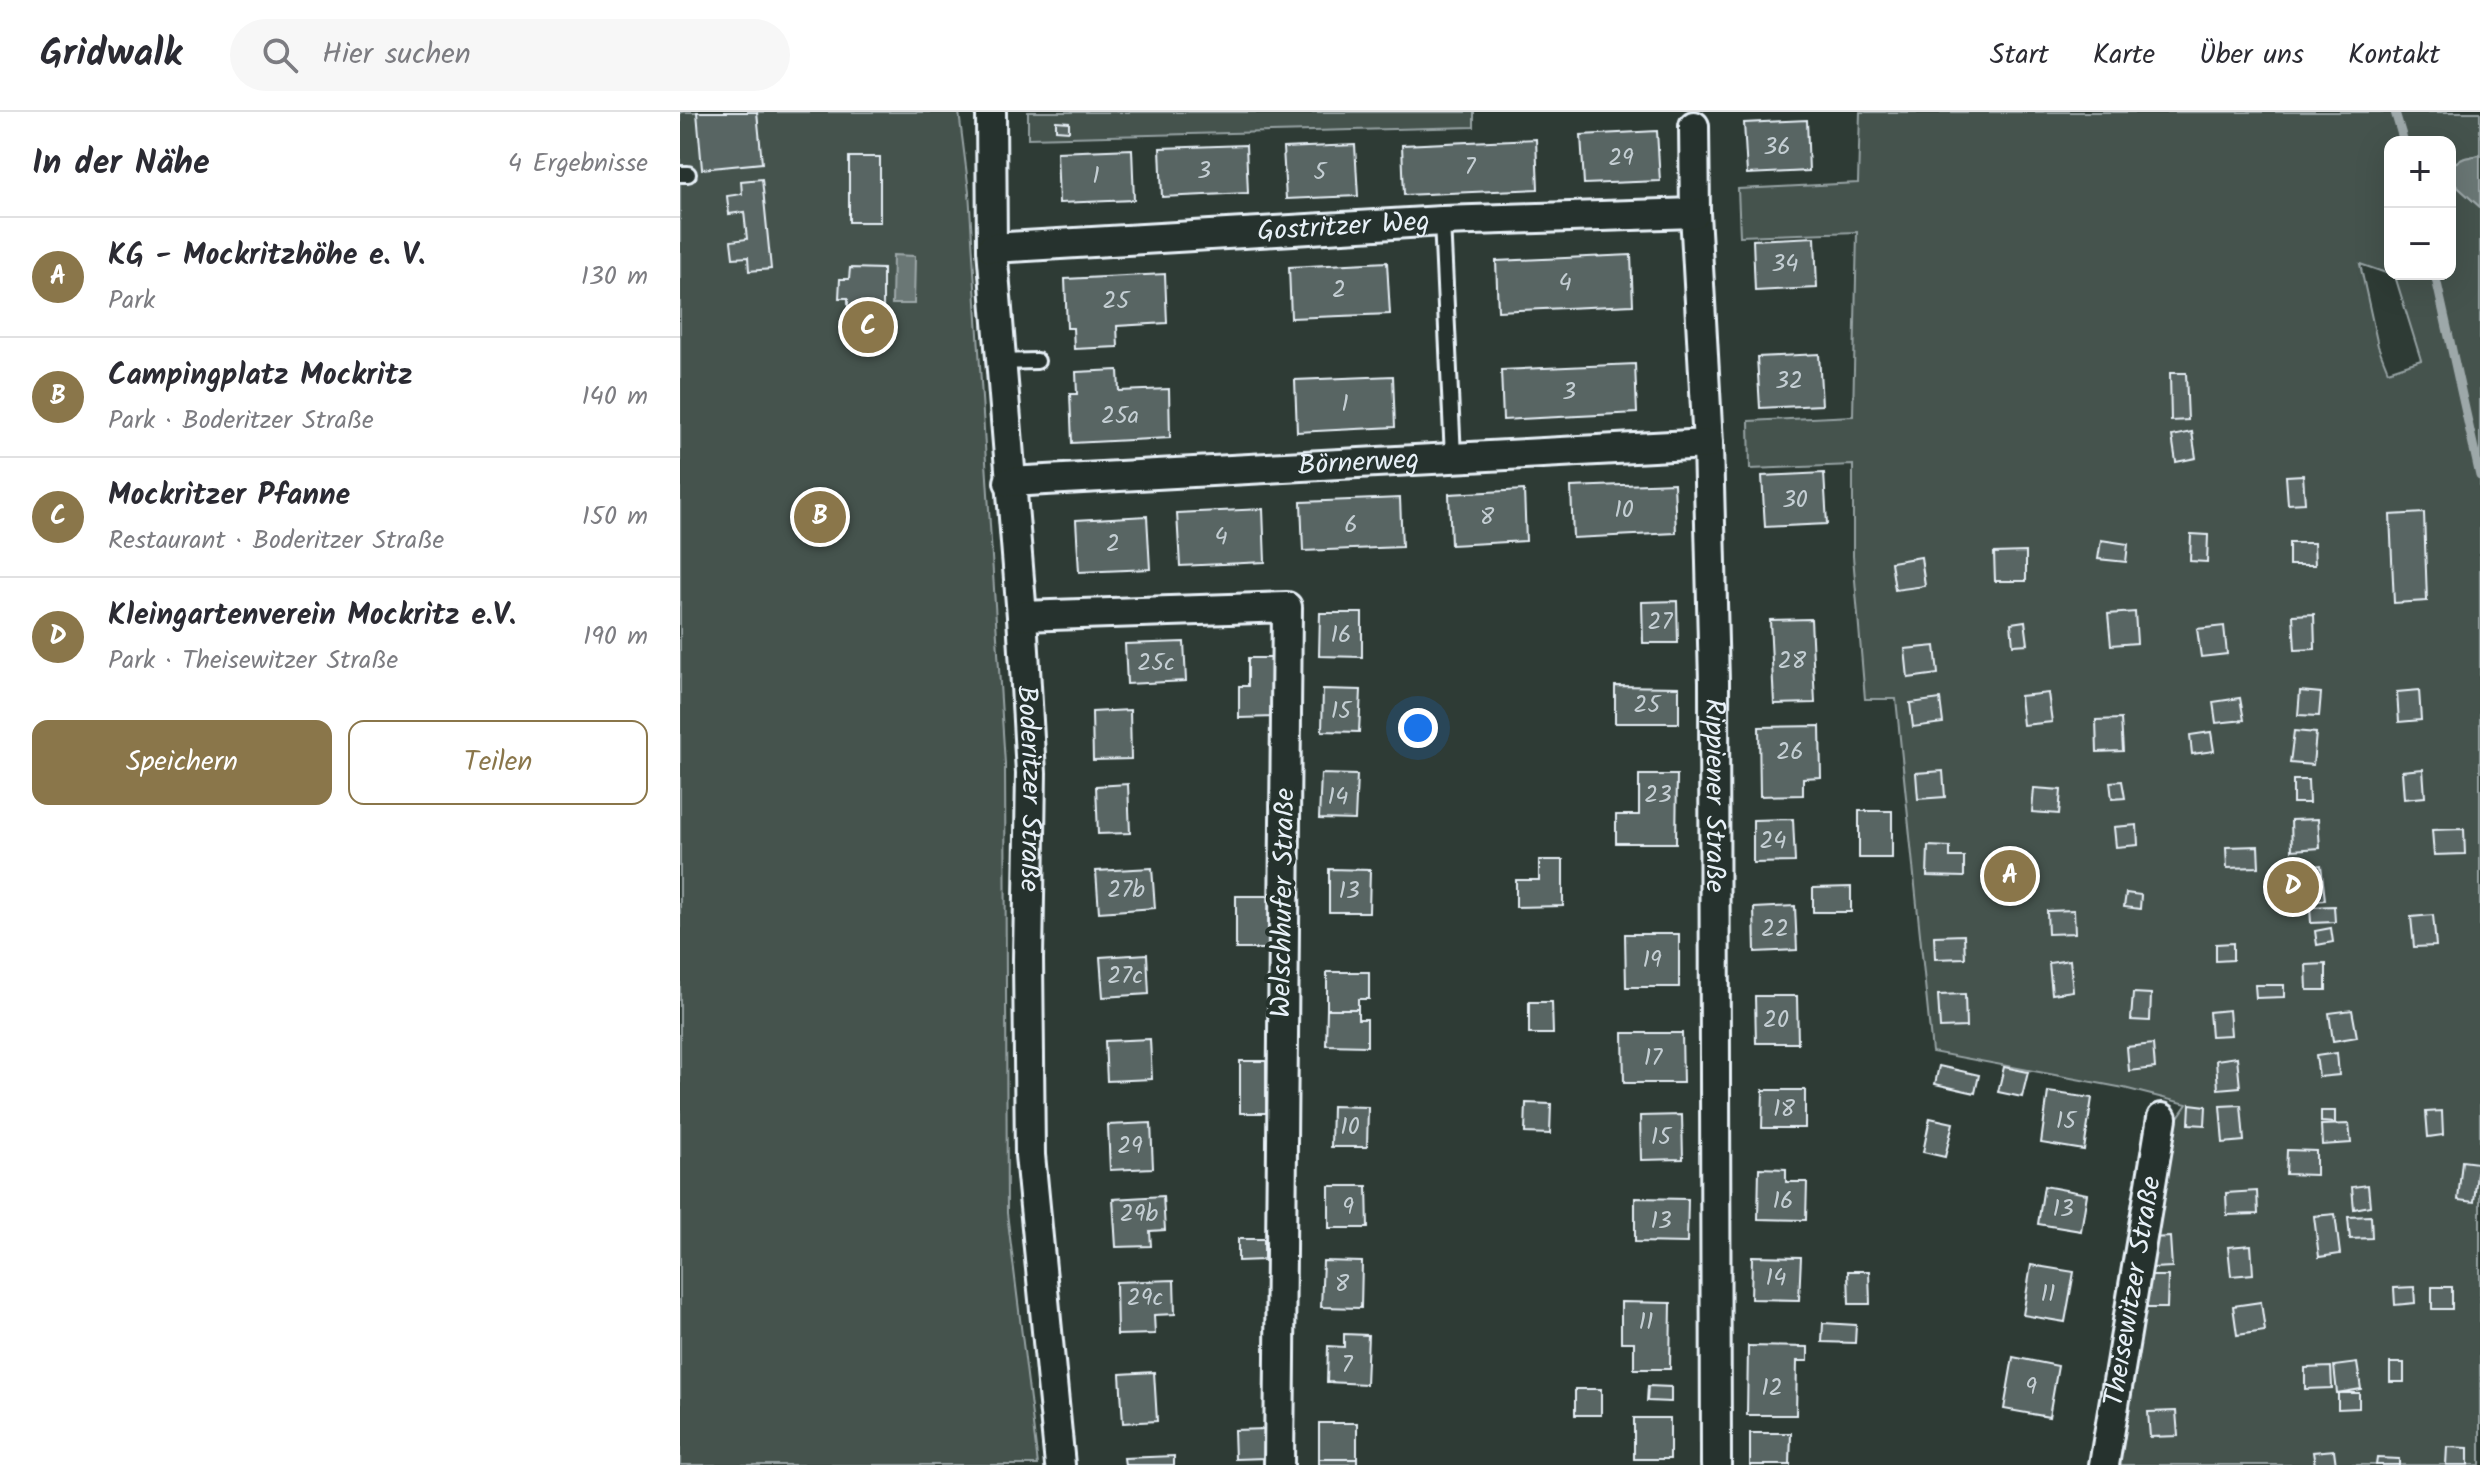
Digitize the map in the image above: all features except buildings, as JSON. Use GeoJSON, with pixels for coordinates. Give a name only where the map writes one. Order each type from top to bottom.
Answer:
{"type":"FeatureCollection","features":[{"type":"Feature","properties":{"kind":"street","name":"Boderitzer Straße"},"geometry":{"type":"LineString","coordinates":[[991,112],[992,248],[1022,616],[1031,773],[1028,959],[1030,1155],[1060,1465]]}},
{"type":"Feature","properties":{"kind":"street","name":"Rippiener Straße"},"geometry":{"type":"LineString","coordinates":[[1694,126],[1695,213],[1708,444],[1714,682],[1716,1465]]}},
{"type":"Feature","properties":{"kind":"street","name":"Gostritzer Weg"},"geometry":{"type":"LineString","coordinates":[[992,248],[1442,221],[1695,213]]}},
{"type":"Feature","properties":{"kind":"street","name":"Börnerweg"},"geometry":{"type":"LineString","coordinates":[[1009,482],[1708,444]]}},
{"type":"Feature","properties":{"kind":"street","name":"Welschhufer Straße"},"geometry":{"type":"LineString","coordinates":[[1022,616],[1287,607],[1279,1465]]}},
{"type":"Feature","properties":{"kind":"street","name":"Theisewitzer Straße"},"geometry":{"type":"LineString","coordinates":[[2104,1465],[2162,1118]]}},
{"type":"Feature","properties":{"kind":"lane"},"geometry":{"type":"LineString","coordinates":[[1442,221],[1453,457]]}},
{"type":"Feature","properties":{"kind":"lane"},"geometry":{"type":"LineString","coordinates":[[1002,362],[1037,361]]}},
{"type":"Feature","properties":{"kind":"shaded area"},"geometry":{"type":"Polygon","coordinates":[[[680,112],[959,112],[969,191],[1005,764],[1007,1213],[1038,1465],[680,1465],[680,112]]]}},
{"type":"Feature","properties":{"kind":"shaded area"},"geometry":{"type":"Polygon","coordinates":[[[1028,112],[1474,112],[1474,127],[1028,138],[1028,112]]]}},
{"type":"Feature","properties":{"kind":"shaded area"},"geometry":{"type":"Polygon","coordinates":[[[1860,112],[2480,112],[2480,155],[2456,162],[2456,136],[2384,136],[2384,272],[2360,264],[2378,346],[2388,371],[2421,360],[2396,280],[2456,280],[2456,185],[2480,207],[2480,1465],[2113,1465],[2174,1123],[2187,1104],[2124,1088],[1932,1052],[1896,699],[1865,699],[1853,556],[1853,465],[1750,469],[1749,421],[1853,416],[1857,232],[1740,236],[1738,189],[1858,183],[1860,112]]]}},
{"type":"Feature","properties":{"kind":"shaded area"},"geometry":{"type":"Polygon","coordinates":[[[2480,155],[2480,207],[2456,185],[2456,162],[2480,155]]]}},
{"type":"Feature","properties":{"kind":"shaded area"},"geometry":{"type":"Polygon","coordinates":[[[893,255],[915,256],[914,304],[892,304],[893,255]]]}},
{"type":"Feature","properties":{"kind":"waterway"},"geometry":{"type":"LineString","coordinates":[[2395,112],[2402,136]]}},
{"type":"Feature","properties":{"kind":"waterway"},"geometry":{"type":"LineString","coordinates":[[2436,280],[2480,476]]}},
{"type":"Feature","properties":{"kind":"place","name":"Mockritzer Pfanne"},"geometry":{"type":"Point","coordinates":[868,327]}},
{"type":"Feature","properties":{"kind":"place","name":"Campingplatz Mockritz"},"geometry":{"type":"Point","coordinates":[820,517]}},
{"type":"Feature","properties":{"kind":"place","name":"KG - Mockritzhöhe e. V."},"geometry":{"type":"Point","coordinates":[2010,876]}},
{"type":"Feature","properties":{"kind":"place","name":"Kleingartenverein Mockritz e.V."},"geometry":{"type":"Point","coordinates":[2293,887]}}]}
